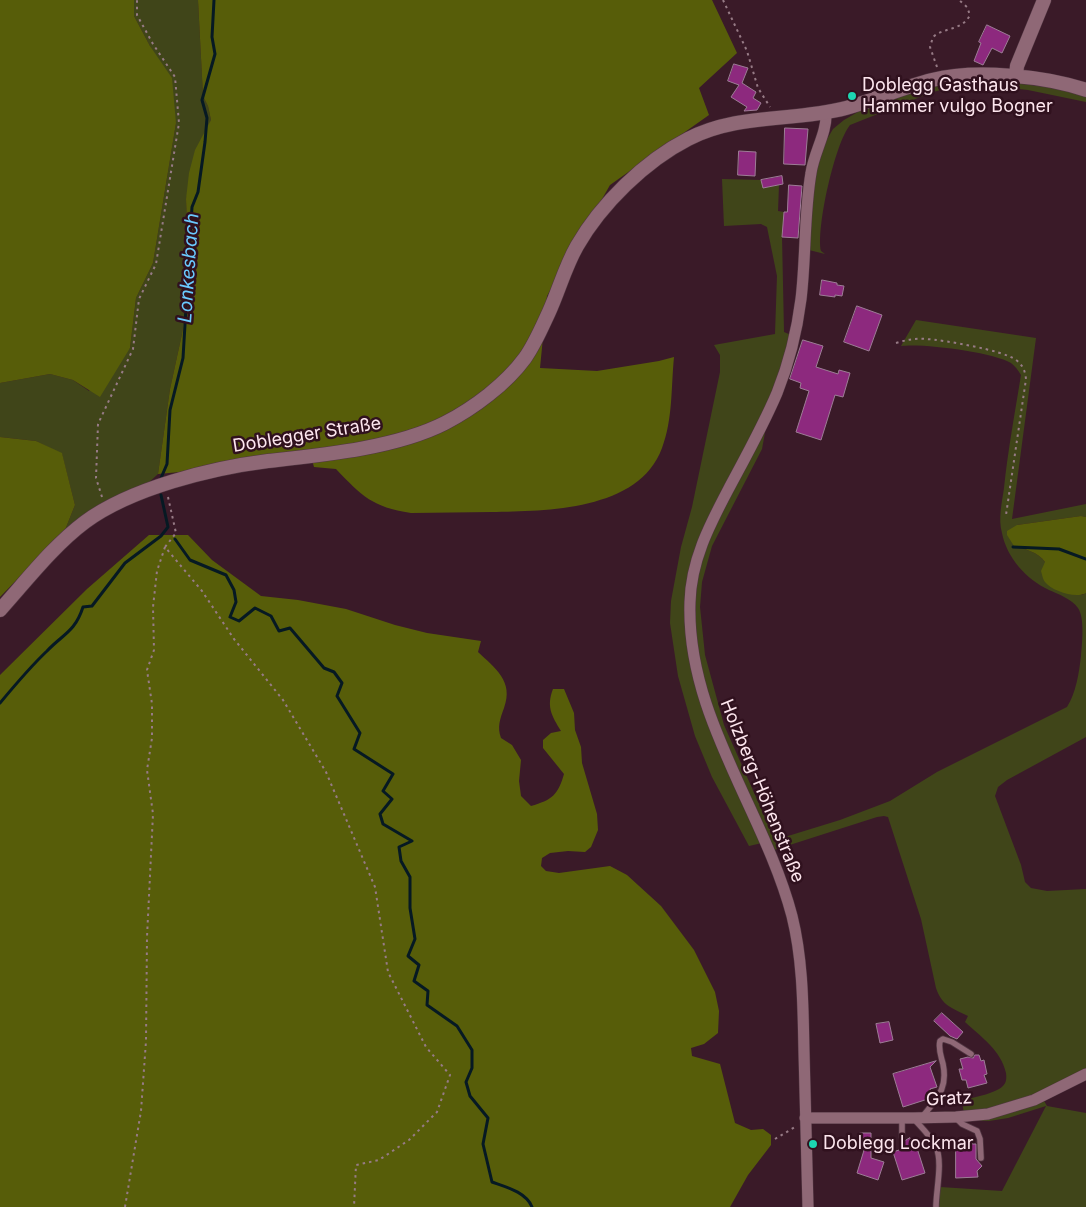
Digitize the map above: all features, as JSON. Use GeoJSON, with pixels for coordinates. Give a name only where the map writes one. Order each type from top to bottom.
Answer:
{"type":"FeatureCollection","features":[{"type":"Feature","properties":{"kind":"street"},"geometry":{"type":"LineString","coordinates":[[1016,76],[1017,66],[1044,0]]}},
{"type":"Feature","properties":{"kind":"street","name":"Doblegger Straße"},"geometry":{"type":"LineString","coordinates":[[0,610],[67,537],[106,508],[164,485],[221,468],[331,454],[386,442],[425,431],[456,416],[501,383],[523,360],[541,328],[577,247],[600,214],[630,182],[662,155],[698,134],[735,123],[826,113],[941,78],[1016,76],[1067,84],[1086,90]]}},
{"type":"Feature","properties":{"kind":"street","name":"Holzberg-Höhenstraße"},"geometry":{"type":"LineString","coordinates":[[808,1207],[801,974],[796,934],[773,860],[714,729],[695,657],[690,607],[692,580],[702,542],[772,404],[794,341],[801,298],[811,170],[827,122],[826,113]]}},
{"type":"Feature","properties":{"kind":"street","name":"Gratz"},"geometry":{"type":"LineString","coordinates":[[805,1121],[956,1117],[988,1114],[1018,1106],[1048,1094],[1086,1074]]}},
{"type":"Feature","properties":{"kind":"lane"},"geometry":{"type":"LineString","coordinates":[[902,1137],[912,1118],[936,1099],[944,1085],[945,1075],[940,1041],[942,1039],[952,1042],[971,1054]]}},
{"type":"Feature","properties":{"kind":"lane"},"geometry":{"type":"LineString","coordinates":[[956,1117],[962,1124],[977,1131],[980,1139],[981,1158]]}},
{"type":"Feature","properties":{"kind":"lane"},"geometry":{"type":"LineString","coordinates":[[912,1118],[932,1139],[938,1151],[939,1171],[936,1207]]}},
{"type":"Feature","properties":{"kind":"path"},"geometry":{"type":"LineString","coordinates":[[106,508],[96,478],[98,424],[133,349],[139,299],[156,264],[179,123],[175,77],[153,44],[137,15],[136,0]]}},
{"type":"Feature","properties":{"kind":"path"},"geometry":{"type":"LineString","coordinates":[[723,0],[747,50],[760,94],[778,117]]}},
{"type":"Feature","properties":{"kind":"path"},"geometry":{"type":"LineString","coordinates":[[941,78],[931,51],[931,42],[936,34],[963,25],[967,21],[970,15],[969,12],[959,0]]}},
{"type":"Feature","properties":{"kind":"path"},"geometry":{"type":"LineString","coordinates":[[896,343],[910,339],[926,339],[992,350],[1015,359],[1023,367],[1026,379],[1006,515]]}},
{"type":"Feature","properties":{"kind":"path"},"geometry":{"type":"LineString","coordinates":[[125,1207],[142,1111],[146,1041],[147,937],[153,814],[147,770],[152,738],[152,704],[147,670],[154,650],[153,608],[157,570],[166,547],[176,533],[172,510],[164,485]]}},
{"type":"Feature","properties":{"kind":"path"},"geometry":{"type":"LineString","coordinates":[[166,547],[202,591],[234,639],[284,700],[326,772],[376,887],[388,972],[426,1047],[450,1075],[438,1112],[409,1140],[379,1160],[356,1165],[354,1207]]}},
{"type":"Feature","properties":{"kind":"path"},"geometry":{"type":"LineString","coordinates":[[775,1138],[805,1121]]}},
{"type":"Feature","properties":{"kind":"green space"},"geometry":{"type":"Polygon","coordinates":[[[0,0],[134,0],[134,16],[150,46],[172,78],[176,123],[153,263],[136,298],[130,348],[100,397],[73,380],[50,374],[0,383],[0,0]]]}},
{"type":"Feature","properties":{"kind":"green space"},"geometry":{"type":"Polygon","coordinates":[[[134,0],[198,0],[203,96],[208,106],[211,120],[186,199],[189,280],[182,334],[170,389],[158,474],[146,485],[88,512],[65,530],[75,505],[62,454],[36,441],[0,437],[0,383],[50,374],[73,380],[89,391],[130,348],[136,298],[153,263],[176,123],[150,46],[134,16],[134,0]]]}},
{"type":"Feature","properties":{"kind":"green space"},"geometry":{"type":"Polygon","coordinates":[[[198,0],[712,0],[737,53],[699,88],[709,115],[610,185],[547,296],[540,368],[597,371],[674,357],[671,403],[666,437],[650,469],[633,484],[612,496],[563,508],[513,512],[421,513],[411,513],[377,504],[361,493],[336,469],[314,467],[312,460],[158,474],[170,389],[182,334],[189,280],[186,199],[189,173],[195,150],[211,120],[208,106],[203,96],[198,0]]]}},
{"type":"Feature","properties":{"kind":"green space"},"geometry":{"type":"Polygon","coordinates":[[[965,81],[1041,86],[1086,96],[1086,102],[1010,88],[949,88],[933,92],[850,125],[838,149],[824,206],[820,240],[821,251],[825,254],[809,250],[815,171],[823,146],[833,129],[863,109],[928,87],[965,81]]]}},
{"type":"Feature","properties":{"kind":"green space"},"geometry":{"type":"Polygon","coordinates":[[[722,179],[761,180],[763,188],[779,185],[778,211],[784,212],[782,237],[784,332],[791,335],[774,388],[688,579],[710,730],[727,771],[762,843],[749,846],[712,777],[695,736],[678,676],[670,623],[671,601],[681,547],[692,507],[720,372],[720,355],[714,345],[775,334],[777,276],[767,227],[761,224],[724,226],[722,179]]]}},
{"type":"Feature","properties":{"kind":"green space"},"geometry":{"type":"Polygon","coordinates":[[[916,320],[1036,338],[1012,519],[1086,504],[1086,517],[1081,516],[1017,525],[1014,546],[1031,551],[1039,556],[1082,595],[1086,593],[1086,737],[1007,780],[998,787],[995,796],[1021,865],[1025,882],[1031,888],[1047,891],[1086,889],[1086,1070],[1016,1103],[964,1114],[962,1101],[999,1089],[1006,1082],[1006,1073],[1000,1057],[965,1022],[968,1016],[948,1006],[938,994],[921,919],[888,817],[877,817],[774,850],[724,741],[701,663],[696,623],[697,584],[706,545],[766,427],[762,449],[712,546],[702,582],[700,607],[705,655],[724,725],[775,840],[840,820],[890,801],[937,772],[1067,707],[1075,689],[1080,662],[1082,618],[1080,612],[1065,597],[1049,590],[1025,574],[1008,551],[1001,528],[1001,505],[1021,375],[1011,363],[989,355],[940,347],[901,346],[916,320]]]}},
{"type":"Feature","properties":{"kind":"green space"},"geometry":{"type":"Polygon","coordinates":[[[0,437],[36,441],[62,453],[75,505],[65,530],[0,597],[0,437]]]}},
{"type":"Feature","properties":{"kind":"green space"},"geometry":{"type":"Polygon","coordinates":[[[1081,516],[1086,517],[1086,593],[1070,595],[1053,588],[1045,582],[1041,571],[1045,562],[1035,553],[1014,546],[1007,535],[1007,531],[1017,525],[1081,516]]]}},
{"type":"Feature","properties":{"kind":"green space"},"geometry":{"type":"Polygon","coordinates":[[[149,535],[188,535],[212,560],[261,596],[298,600],[346,609],[427,633],[481,641],[478,652],[496,670],[505,683],[507,690],[506,698],[499,730],[501,738],[512,745],[521,760],[519,781],[521,796],[531,806],[553,796],[564,774],[543,748],[543,740],[551,733],[561,731],[551,711],[550,701],[553,689],[564,689],[574,713],[575,730],[581,747],[582,763],[597,814],[598,830],[591,847],[585,852],[550,853],[542,858],[541,866],[546,871],[559,873],[610,866],[627,875],[661,906],[694,950],[715,992],[719,1011],[718,1033],[704,1044],[691,1048],[692,1056],[720,1064],[735,1123],[751,1130],[763,1129],[771,1135],[771,1145],[748,1175],[730,1207],[0,1207],[0,675],[87,589],[149,535]]]}},
{"type":"Feature","properties":{"kind":"green space"},"geometry":{"type":"Polygon","coordinates":[[[1043,1099],[1047,1106],[1086,1113],[1086,1207],[939,1207],[940,1187],[1002,1191],[1046,1106],[1008,1118],[989,1121],[965,1121],[1043,1099]]]}},
{"type":"Feature","properties":{"kind":"building"},"geometry":{"type":"Polygon","coordinates":[[[987,25],[1010,36],[1002,53],[992,48],[983,65],[974,61],[981,43],[979,42],[987,25]]]}},
{"type":"Feature","properties":{"kind":"building"},"geometry":{"type":"Polygon","coordinates":[[[734,64],[748,68],[742,83],[756,92],[753,98],[761,103],[757,110],[744,111],[747,107],[731,97],[739,85],[728,81],[734,64]]]}},
{"type":"Feature","properties":{"kind":"building"},"geometry":{"type":"Polygon","coordinates":[[[785,128],[808,129],[805,165],[784,164],[785,128]]]}},
{"type":"Feature","properties":{"kind":"building"},"geometry":{"type":"Polygon","coordinates":[[[739,151],[756,152],[755,176],[738,175],[739,151]]]}},
{"type":"Feature","properties":{"kind":"building"},"geometry":{"type":"Polygon","coordinates":[[[782,176],[783,184],[763,188],[761,180],[782,176]]]}},
{"type":"Feature","properties":{"kind":"building"},"geometry":{"type":"Polygon","coordinates":[[[789,185],[802,186],[798,238],[782,237],[784,212],[787,212],[789,185]]]}},
{"type":"Feature","properties":{"kind":"building"},"geometry":{"type":"Polygon","coordinates":[[[822,280],[844,286],[842,296],[820,295],[822,280]]]}},
{"type":"Feature","properties":{"kind":"building"},"geometry":{"type":"Polygon","coordinates":[[[857,306],[882,315],[869,351],[844,342],[857,306]]]}},
{"type":"Feature","properties":{"kind":"building"},"geometry":{"type":"Polygon","coordinates":[[[803,340],[823,346],[816,367],[838,374],[839,370],[850,373],[843,397],[835,395],[821,440],[796,432],[809,391],[800,388],[801,383],[790,379],[803,340]]]}},
{"type":"Feature","properties":{"kind":"building"},"geometry":{"type":"Polygon","coordinates":[[[942,1013],[963,1032],[957,1039],[950,1036],[934,1021],[942,1013]]]}},
{"type":"Feature","properties":{"kind":"building"},"geometry":{"type":"Polygon","coordinates":[[[889,1022],[893,1040],[880,1043],[876,1024],[889,1022]]]}},
{"type":"Feature","properties":{"kind":"building"},"geometry":{"type":"Polygon","coordinates":[[[975,1055],[979,1055],[981,1061],[984,1060],[987,1074],[984,1075],[987,1083],[968,1088],[966,1080],[962,1080],[959,1069],[963,1069],[960,1059],[973,1058],[975,1055]]]}},
{"type":"Feature","properties":{"kind":"building"},"geometry":{"type":"Polygon","coordinates":[[[936,1061],[930,1067],[937,1087],[930,1089],[931,1098],[903,1107],[893,1074],[936,1061]]]}},
{"type":"Feature","properties":{"kind":"building"},"geometry":{"type":"Polygon","coordinates":[[[860,1133],[871,1133],[871,1158],[884,1162],[878,1180],[857,1173],[865,1147],[860,1147],[860,1133]]]}},
{"type":"Feature","properties":{"kind":"building"},"geometry":{"type":"Polygon","coordinates":[[[910,1138],[912,1146],[916,1145],[925,1173],[902,1180],[893,1152],[902,1149],[900,1141],[910,1138]]]}},
{"type":"Feature","properties":{"kind":"building"},"geometry":{"type":"Polygon","coordinates":[[[956,1141],[972,1141],[972,1144],[976,1144],[976,1159],[982,1166],[977,1171],[978,1177],[956,1178],[956,1141]]]}},
{"type":"Feature","properties":{"kind":"waterway","name":"Lonkesbach"},"geometry":{"type":"LineString","coordinates":[[161,478],[167,464],[170,410],[183,358],[192,207],[198,192],[207,118],[202,100],[215,54],[212,37],[214,0]]}},
{"type":"Feature","properties":{"kind":"waterway","name":"Lonkesbach"},"geometry":{"type":"LineString","coordinates":[[0,703],[35,663],[68,632],[76,622],[83,607],[92,606],[125,563],[161,536],[168,527],[161,495]]}},
{"type":"Feature","properties":{"kind":"waterway"},"geometry":{"type":"LineString","coordinates":[[175,539],[190,560],[226,575],[234,590],[236,602],[230,617],[239,621],[255,608],[271,616],[279,631],[290,628],[324,668],[334,672],[342,683],[337,696],[360,733],[354,749],[393,774],[383,791],[392,799],[380,814],[383,824],[412,841],[399,847],[401,861],[410,877],[410,908],[415,939],[408,956],[419,965],[414,981],[428,991],[427,1005],[457,1026],[472,1050],[472,1068],[466,1082],[470,1096],[488,1118],[483,1144],[492,1182],[509,1188],[525,1197],[532,1207]]}},
{"type":"Feature","properties":{"kind":"waterway"},"geometry":{"type":"LineString","coordinates":[[1013,547],[1059,549],[1086,559]]}},
{"type":"Feature","properties":{"kind":"place","name":"Doblegg Gasthaus Hammer vulgo Bogner"},"geometry":{"type":"Point","coordinates":[852,96]}},
{"type":"Feature","properties":{"kind":"place","name":"Doblegg Lockmar"},"geometry":{"type":"Point","coordinates":[813,1144]}}]}
